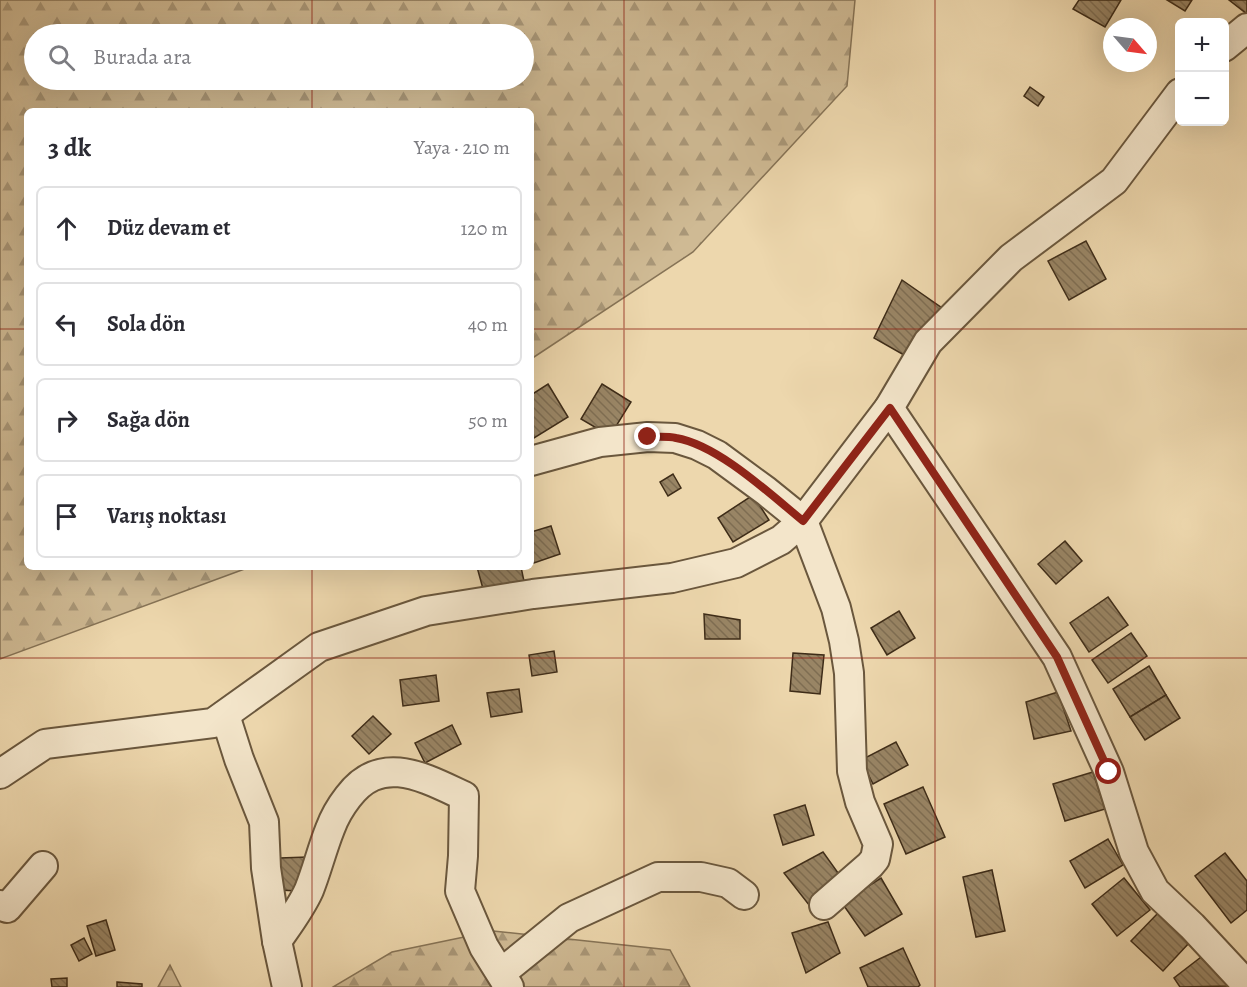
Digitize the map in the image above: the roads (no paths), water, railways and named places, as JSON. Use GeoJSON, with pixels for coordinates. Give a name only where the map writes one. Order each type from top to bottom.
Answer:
{"type":"FeatureCollection","features":[{"type":"Feature","properties":{"kind":"street"},"geometry":{"type":"LineString","coordinates":[[1229,43],[1247,28]]}},
{"type":"Feature","properties":{"kind":"street"},"geometry":{"type":"LineString","coordinates":[[0,774],[45,744],[213,723],[320,647],[426,611],[533,594],[672,578],[736,563],[781,540],[803,521],[890,408],[928,342],[1011,258],[1114,181],[1175,98]]}},
{"type":"Feature","properties":{"kind":"street"},"geometry":{"type":"LineString","coordinates":[[890,408],[1057,657],[1109,772],[1134,852],[1155,891],[1192,926],[1247,985]]}},
{"type":"Feature","properties":{"kind":"street"},"geometry":{"type":"LineString","coordinates":[[534,460],[600,442],[648,437],[675,438],[698,445],[717,455],[803,521],[836,609],[844,641],[849,673],[852,771],[860,802],[878,844],[875,859],[870,865],[824,905]]}},
{"type":"Feature","properties":{"kind":"street"},"geometry":{"type":"LineString","coordinates":[[225,715],[239,759],[264,822],[266,868],[277,941],[287,987]]}},
{"type":"Feature","properties":{"kind":"street"},"geometry":{"type":"LineString","coordinates":[[277,941],[308,893],[330,827],[342,805],[358,784],[376,774],[394,772],[429,780],[464,796],[460,891],[484,947],[505,980],[569,918],[658,877],[701,877],[728,883],[744,895]]}},
{"type":"Feature","properties":{"kind":"street"},"geometry":{"type":"LineString","coordinates":[[0,905],[7,908],[43,866]]}}]}
